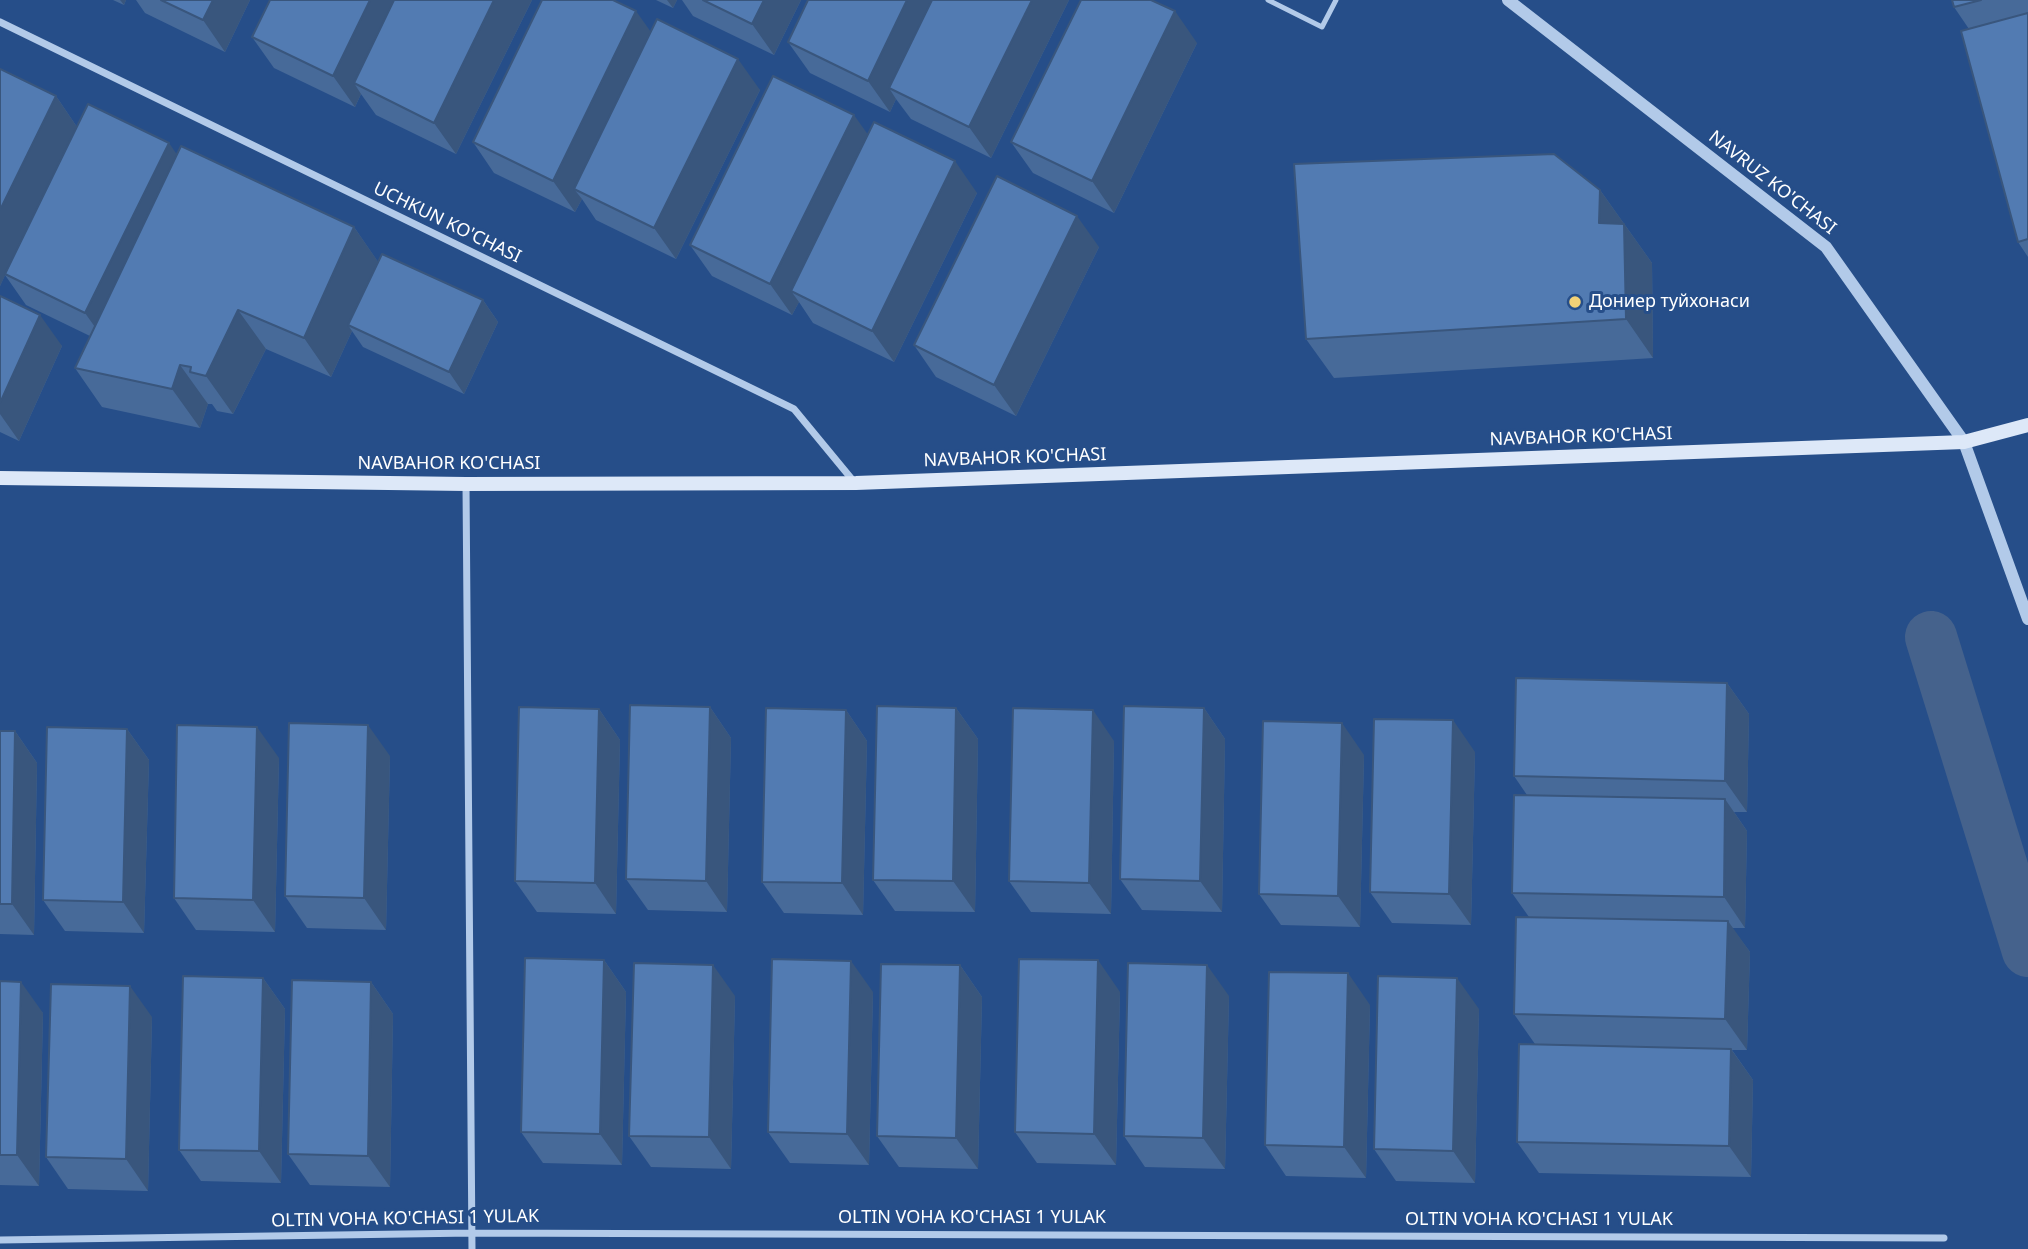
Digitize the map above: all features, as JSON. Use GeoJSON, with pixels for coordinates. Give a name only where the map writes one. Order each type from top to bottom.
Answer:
{"type":"FeatureCollection","features":[{"type":"Feature","properties":{"kind":"main road","name":"NAVBAHOR KO'CHASI"},"geometry":{"type":"LineString","coordinates":[[0,478],[466,484],[856,483],[1964,442],[2028,425]]}},
{"type":"Feature","properties":{"kind":"street","name":"NAVRUZ KO'CHASI"},"geometry":{"type":"LineString","coordinates":[[1508,0],[1826,247],[1964,442],[2028,618]]}},
{"type":"Feature","properties":{"kind":"street","name":"UCHKUN KO'CHASI"},"geometry":{"type":"LineString","coordinates":[[0,22],[794,409],[856,483]]}},
{"type":"Feature","properties":{"kind":"street"},"geometry":{"type":"LineString","coordinates":[[466,484],[472,1249]]}},
{"type":"Feature","properties":{"kind":"street","name":"OLTIN VOHA KO'CHASI 1 YULAK"},"geometry":{"type":"LineString","coordinates":[[0,1240],[472,1233],[1944,1238]]}},
{"type":"Feature","properties":{"kind":"lane"},"geometry":{"type":"LineString","coordinates":[[1268,0],[1322,27],[1336,0]]}},
{"type":"Feature","properties":{"kind":"building"},"geometry":{"type":"Polygon","coordinates":[[[161,0],[213,0],[203,20],[161,0]]]}},
{"type":"Feature","properties":{"kind":"building"},"geometry":{"type":"Polygon","coordinates":[[[270,0],[370,0],[333,76],[252,37],[270,0]]]}},
{"type":"Feature","properties":{"kind":"building"},"geometry":{"type":"Polygon","coordinates":[[[394,0],[494,0],[434,123],[354,83],[394,0]]]}},
{"type":"Feature","properties":{"kind":"building"},"geometry":{"type":"Polygon","coordinates":[[[542,0],[613,0],[636,11],[553,181],[473,142],[542,0]]]}},
{"type":"Feature","properties":{"kind":"building"},"geometry":{"type":"Polygon","coordinates":[[[703,0],[764,0],[752,24],[703,0]]]}},
{"type":"Feature","properties":{"kind":"building"},"geometry":{"type":"Polygon","coordinates":[[[808,0],[907,0],[868,81],[788,42],[808,0]]]}},
{"type":"Feature","properties":{"kind":"building"},"geometry":{"type":"Polygon","coordinates":[[[932,0],[1032,0],[969,127],[889,88],[932,0]]]}},
{"type":"Feature","properties":{"kind":"building"},"geometry":{"type":"Polygon","coordinates":[[[1081,0],[1151,0],[1175,11],[1092,181],[1011,142],[1081,0]]]}},
{"type":"Feature","properties":{"kind":"building"},"geometry":{"type":"Polygon","coordinates":[[[1952,0],[1981,0],[1954,7],[1952,0]]]}},
{"type":"Feature","properties":{"kind":"building"},"geometry":{"type":"Polygon","coordinates":[[[2028,13],[2028,239],[2018,242],[1961,31],[2028,13]]]}},
{"type":"Feature","properties":{"kind":"building"},"geometry":{"type":"Polygon","coordinates":[[[657,19],[738,59],[654,228],[574,189],[657,19]]]}},
{"type":"Feature","properties":{"kind":"building"},"geometry":{"type":"Polygon","coordinates":[[[0,69],[56,96],[0,210],[0,69]]]}},
{"type":"Feature","properties":{"kind":"building"},"geometry":{"type":"Polygon","coordinates":[[[773,76],[854,115],[770,284],[690,245],[773,76]]]}},
{"type":"Feature","properties":{"kind":"building"},"geometry":{"type":"Polygon","coordinates":[[[88,104],[169,143],[85,313],[5,274],[88,104]]]}},
{"type":"Feature","properties":{"kind":"building"},"geometry":{"type":"Polygon","coordinates":[[[874,122],[955,161],[872,331],[791,291],[874,122]]]}},
{"type":"Feature","properties":{"kind":"building"},"geometry":{"type":"Polygon","coordinates":[[[181,146],[354,227],[304,338],[238,310],[206,376],[190,372],[191,367],[180,365],[172,389],[75,368],[181,146]]]}},
{"type":"Feature","properties":{"kind":"building"},"geometry":{"type":"Polygon","coordinates":[[[1554,154],[1600,190],[1599,223],[1624,224],[1626,319],[1306,339],[1294,164],[1554,154]]]}},
{"type":"Feature","properties":{"kind":"building"},"geometry":{"type":"Polygon","coordinates":[[[997,176],[1077,216],[994,385],[914,345],[997,176]]]}},
{"type":"Feature","properties":{"kind":"building"},"geometry":{"type":"Polygon","coordinates":[[[382,254],[483,300],[449,372],[348,325],[382,254]]]}},
{"type":"Feature","properties":{"kind":"building"},"geometry":{"type":"Polygon","coordinates":[[[0,296],[40,315],[0,403],[0,296]]]}},
{"type":"Feature","properties":{"kind":"building"},"geometry":{"type":"Polygon","coordinates":[[[1516,678],[1727,683],[1725,781],[1514,776],[1516,678]]]}},
{"type":"Feature","properties":{"kind":"building"},"geometry":{"type":"Polygon","coordinates":[[[630,705],[710,707],[706,881],[626,879],[630,705]]]}},
{"type":"Feature","properties":{"kind":"building"},"geometry":{"type":"Polygon","coordinates":[[[877,706],[956,708],[953,881],[873,880],[877,706]]]}},
{"type":"Feature","properties":{"kind":"building"},"geometry":{"type":"Polygon","coordinates":[[[1124,706],[1204,708],[1200,881],[1120,879],[1124,706]]]}},
{"type":"Feature","properties":{"kind":"building"},"geometry":{"type":"Polygon","coordinates":[[[519,707],[599,709],[595,883],[515,881],[519,707]]]}},
{"type":"Feature","properties":{"kind":"building"},"geometry":{"type":"Polygon","coordinates":[[[766,708],[846,710],[842,883],[762,882],[766,708]]]}},
{"type":"Feature","properties":{"kind":"building"},"geometry":{"type":"Polygon","coordinates":[[[1013,708],[1093,710],[1089,883],[1009,881],[1013,708]]]}},
{"type":"Feature","properties":{"kind":"building"},"geometry":{"type":"Polygon","coordinates":[[[1374,719],[1453,720],[1449,894],[1370,892],[1374,719]]]}},
{"type":"Feature","properties":{"kind":"building"},"geometry":{"type":"Polygon","coordinates":[[[1263,721],[1342,723],[1338,896],[1259,894],[1263,721]]]}},
{"type":"Feature","properties":{"kind":"building"},"geometry":{"type":"Polygon","coordinates":[[[289,723],[368,725],[364,898],[285,896],[289,723]]]}},
{"type":"Feature","properties":{"kind":"building"},"geometry":{"type":"Polygon","coordinates":[[[177,725],[257,727],[253,900],[174,898],[177,725]]]}},
{"type":"Feature","properties":{"kind":"building"},"geometry":{"type":"Polygon","coordinates":[[[47,727],[127,729],[123,902],[43,900],[47,727]]]}},
{"type":"Feature","properties":{"kind":"building"},"geometry":{"type":"Polygon","coordinates":[[[0,731],[15,731],[12,904],[0,904],[0,731]]]}},
{"type":"Feature","properties":{"kind":"building"},"geometry":{"type":"Polygon","coordinates":[[[1514,795],[1725,799],[1724,897],[1512,893],[1514,795]]]}},
{"type":"Feature","properties":{"kind":"building"},"geometry":{"type":"Polygon","coordinates":[[[1516,917],[1728,921],[1725,1019],[1514,1014],[1516,917]]]}},
{"type":"Feature","properties":{"kind":"building"},"geometry":{"type":"Polygon","coordinates":[[[525,958],[604,960],[600,1134],[521,1132],[525,958]]]}},
{"type":"Feature","properties":{"kind":"building"},"geometry":{"type":"Polygon","coordinates":[[[772,959],[851,961],[847,1134],[768,1132],[772,959]]]}},
{"type":"Feature","properties":{"kind":"building"},"geometry":{"type":"Polygon","coordinates":[[[1019,959],[1098,960],[1094,1134],[1015,1132],[1019,959]]]}},
{"type":"Feature","properties":{"kind":"building"},"geometry":{"type":"Polygon","coordinates":[[[634,963],[713,965],[709,1137],[629,1136],[634,963]]]}},
{"type":"Feature","properties":{"kind":"building"},"geometry":{"type":"Polygon","coordinates":[[[1128,963],[1207,965],[1203,1138],[1124,1136],[1128,963]]]}},
{"type":"Feature","properties":{"kind":"building"},"geometry":{"type":"Polygon","coordinates":[[[881,964],[960,965],[956,1138],[877,1136],[881,964]]]}},
{"type":"Feature","properties":{"kind":"building"},"geometry":{"type":"Polygon","coordinates":[[[1269,972],[1348,973],[1344,1147],[1265,1145],[1269,972]]]}},
{"type":"Feature","properties":{"kind":"building"},"geometry":{"type":"Polygon","coordinates":[[[183,976],[263,978],[259,1151],[179,1150],[183,976]]]}},
{"type":"Feature","properties":{"kind":"building"},"geometry":{"type":"Polygon","coordinates":[[[1378,976],[1457,978],[1453,1151],[1374,1149],[1378,976]]]}},
{"type":"Feature","properties":{"kind":"building"},"geometry":{"type":"Polygon","coordinates":[[[292,980],[371,982],[368,1156],[288,1154],[292,980]]]}},
{"type":"Feature","properties":{"kind":"building"},"geometry":{"type":"Polygon","coordinates":[[[0,981],[21,982],[17,1155],[0,1155],[0,981]]]}},
{"type":"Feature","properties":{"kind":"building"},"geometry":{"type":"Polygon","coordinates":[[[51,984],[130,986],[126,1159],[46,1157],[51,984]]]}},
{"type":"Feature","properties":{"kind":"building"},"geometry":{"type":"Polygon","coordinates":[[[1519,1044],[1731,1049],[1729,1146],[1517,1142],[1519,1044]]]}},
{"type":"Feature","properties":{"kind":"waterway"},"geometry":{"type":"LineString","coordinates":[[1931,637],[2028,951]]}},
{"type":"Feature","properties":{"kind":"place","name":"Дониер туйхонаси"},"geometry":{"type":"Point","coordinates":[1575,302]}}]}
